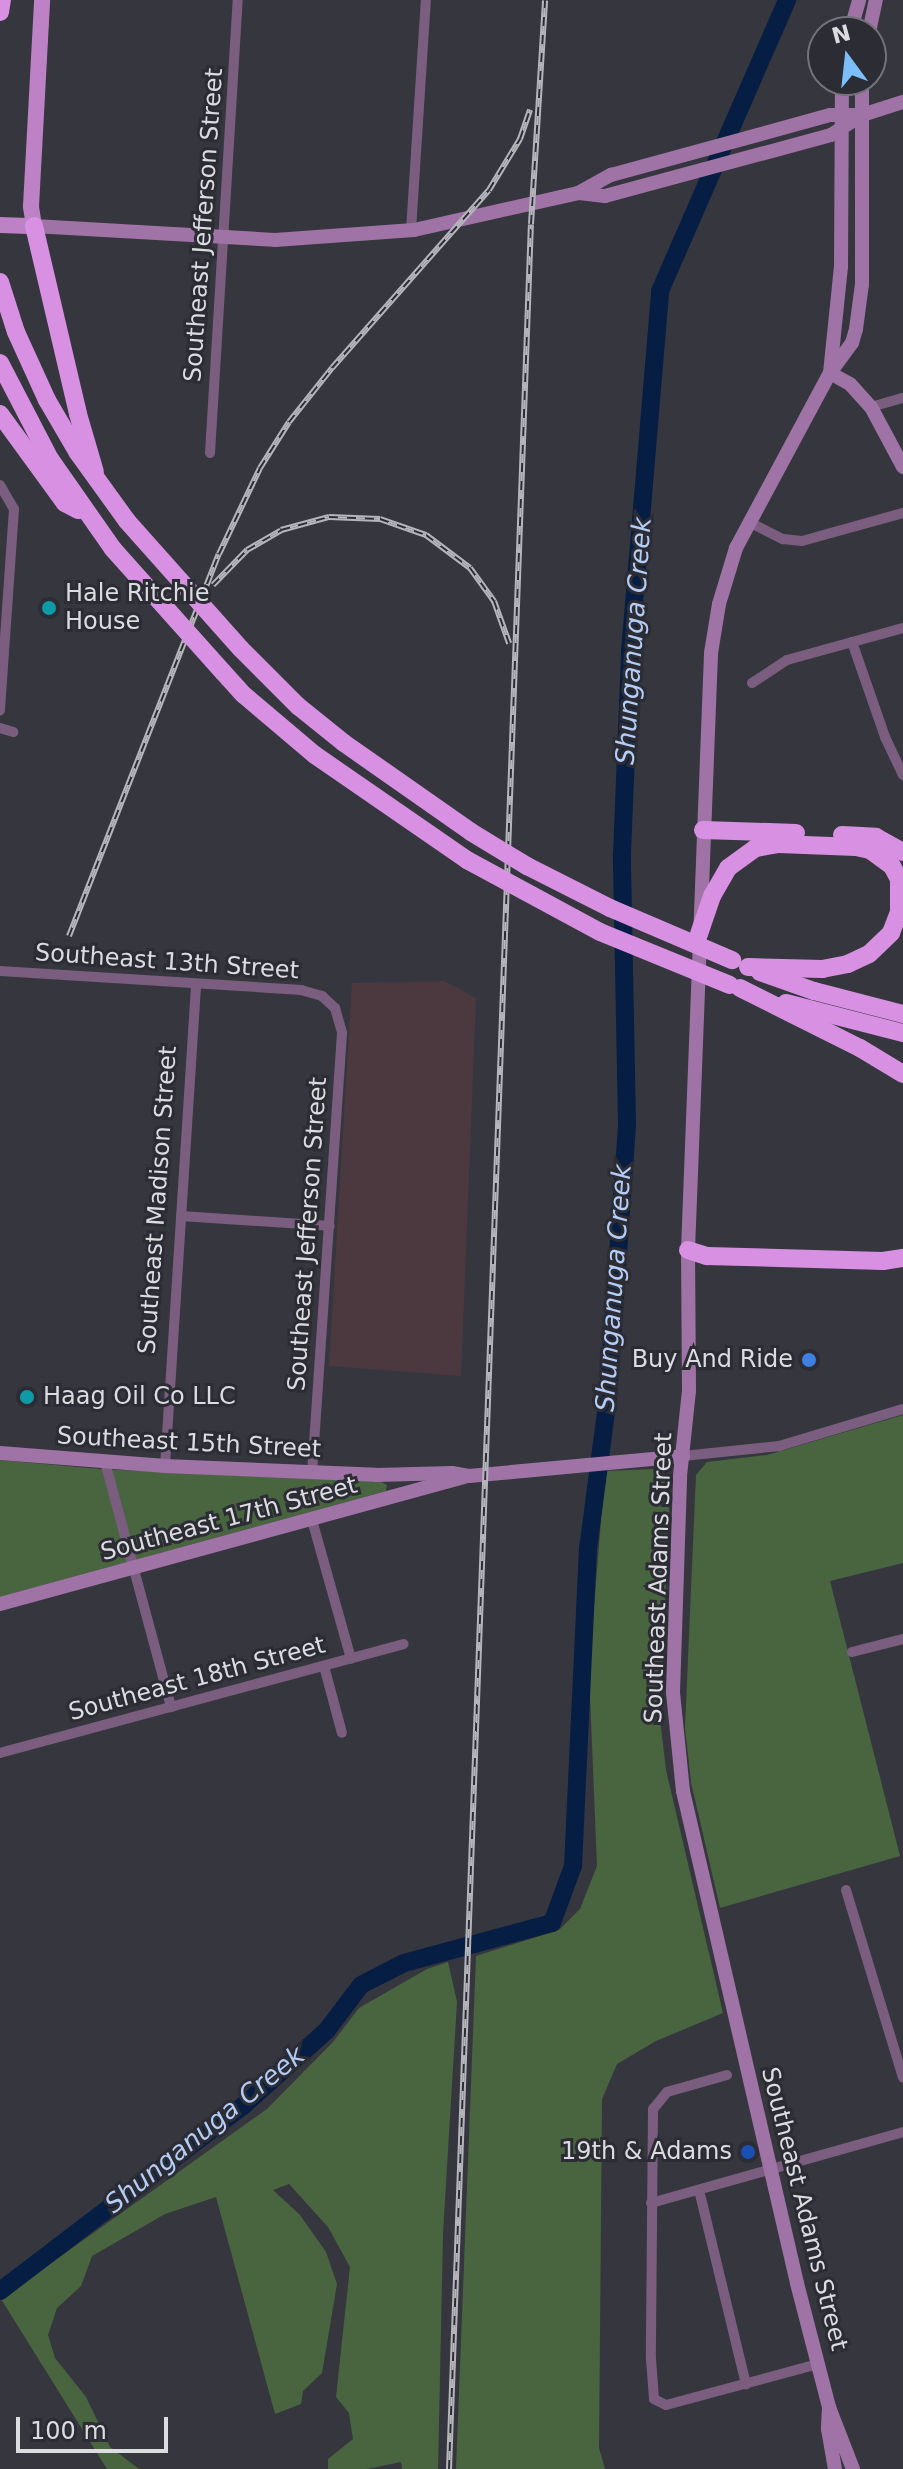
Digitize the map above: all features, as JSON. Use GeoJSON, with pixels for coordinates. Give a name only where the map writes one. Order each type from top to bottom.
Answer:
{"type":"FeatureCollection","features":[{"type":"Feature","properties":{"kind":"highway"},"geometry":{"type":"LineString","coordinates":[[0,12],[2,0]]}},
{"type":"Feature","properties":{"kind":"highway"},"geometry":{"type":"LineString","coordinates":[[29,226],[96,480]]}},
{"type":"Feature","properties":{"kind":"highway"},"geometry":{"type":"LineString","coordinates":[[0,282],[34,374],[61,427],[96,480],[127,521],[241,649],[298,706],[344,743],[471,832],[527,866],[610,908],[740,964],[814,991],[903,1014]]}},
{"type":"Feature","properties":{"kind":"highway"},"geometry":{"type":"LineString","coordinates":[[0,363],[50,459],[113,549],[244,695],[315,755],[467,860],[578,922],[735,987],[860,1048],[903,1074]]}},
{"type":"Feature","properties":{"kind":"highway"},"geometry":{"type":"LineString","coordinates":[[0,414],[65,503],[90,516]]}},
{"type":"Feature","properties":{"kind":"highway"},"geometry":{"type":"LineString","coordinates":[[703,835],[779,844],[856,847],[884,858],[899,879],[899,912],[886,939],[869,954],[848,964],[802,970],[740,964]]}},
{"type":"Feature","properties":{"kind":"highway"},"geometry":{"type":"LineString","coordinates":[[703,835],[863,836],[885,840],[903,852]]}},
{"type":"Feature","properties":{"kind":"highway"},"geometry":{"type":"LineString","coordinates":[[699,934],[712,896],[735,860],[756,848],[779,844]]}},
{"type":"Feature","properties":{"kind":"highway"},"geometry":{"type":"LineString","coordinates":[[735,987],[801,1008],[903,1033]]}},
{"type":"Feature","properties":{"kind":"highway"},"geometry":{"type":"LineString","coordinates":[[688,1250],[707,1245],[861,1251],[903,1248]]}},
{"type":"Feature","properties":{"kind":"highway"},"geometry":{"type":"LineString","coordinates":[[688,1250],[707,1256],[883,1261],[903,1258]]}},
{"type":"Feature","properties":{"kind":"main road"},"geometry":{"type":"LineString","coordinates":[[29,226],[42,0]]}},
{"type":"Feature","properties":{"kind":"main road"},"geometry":{"type":"LineString","coordinates":[[842,96],[841,267],[830,373],[850,384],[871,407],[903,467]]}},
{"type":"Feature","properties":{"kind":"main road","name":"Southeast Adams Street"},"geometry":{"type":"LineString","coordinates":[[853,2469],[829,2407],[770,2170],[677,1753],[673,1679],[689,1391],[688,1250],[711,653],[719,604],[736,548],[830,373],[852,343],[861,299],[862,96]]}},
{"type":"Feature","properties":{"kind":"main road"},"geometry":{"type":"LineString","coordinates":[[0,225],[224,239],[304,239],[411,230],[578,193],[611,175],[795,125],[841,121],[903,102]]}},
{"type":"Feature","properties":{"kind":"main road"},"geometry":{"type":"LineString","coordinates":[[578,193],[605,196],[831,135],[841,121]]}},
{"type":"Feature","properties":{"kind":"main road","name":"Southeast 15th Street"},"geometry":{"type":"LineString","coordinates":[[0,1453],[165,1466],[376,1475],[452,1473],[469,1476],[683,1456]]}},
{"type":"Feature","properties":{"kind":"main road"},"geometry":{"type":"LineString","coordinates":[[376,1475],[388,1478],[400,1495]]}},
{"type":"Feature","properties":{"kind":"main road","name":"Southeast 17th Street"},"geometry":{"type":"LineString","coordinates":[[0,1604],[469,1476]]}},
{"type":"Feature","properties":{"kind":"main road","name":"Southeast Adams Street"},"geometry":{"type":"LineString","coordinates":[[829,2407],[828,2429],[835,2469]]}},
{"type":"Feature","properties":{"kind":"street","name":"Southeast Jefferson Street"},"geometry":{"type":"LineString","coordinates":[[210,453],[238,0]]}},
{"type":"Feature","properties":{"kind":"street"},"geometry":{"type":"LineString","coordinates":[[411,230],[426,0]]}},
{"type":"Feature","properties":{"kind":"street"},"geometry":{"type":"LineString","coordinates":[[871,407],[903,398]]}},
{"type":"Feature","properties":{"kind":"street"},"geometry":{"type":"LineString","coordinates":[[0,485],[14,509],[0,711]]}},
{"type":"Feature","properties":{"kind":"street"},"geometry":{"type":"LineString","coordinates":[[749,522],[783,539],[802,541],[903,513]]}},
{"type":"Feature","properties":{"kind":"street"},"geometry":{"type":"LineString","coordinates":[[752,683],[787,660],[903,628]]}},
{"type":"Feature","properties":{"kind":"street"},"geometry":{"type":"LineString","coordinates":[[852,642],[885,737],[903,775]]}},
{"type":"Feature","properties":{"kind":"street"},"geometry":{"type":"LineString","coordinates":[[0,728],[13,732]]}},
{"type":"Feature","properties":{"kind":"street","name":"Southeast 13th Street"},"geometry":{"type":"LineString","coordinates":[[0,971],[301,990],[329,1001]]}},
{"type":"Feature","properties":{"kind":"street","name":"Southeast Madison Street"},"geometry":{"type":"LineString","coordinates":[[165,1466],[196,984]]}},
{"type":"Feature","properties":{"kind":"street","name":"Southeast Jefferson Street"},"geometry":{"type":"LineString","coordinates":[[312,1473],[342,1033],[339,1017],[329,1001]]}},
{"type":"Feature","properties":{"kind":"street"},"geometry":{"type":"LineString","coordinates":[[181,1216],[330,1226]]}},
{"type":"Feature","properties":{"kind":"street","name":"Southeast 15th Street"},"geometry":{"type":"LineString","coordinates":[[683,1456],[779,1446],[903,1409]]}},
{"type":"Feature","properties":{"kind":"street"},"geometry":{"type":"LineString","coordinates":[[105,1462],[171,1707]]}},
{"type":"Feature","properties":{"kind":"street"},"geometry":{"type":"LineString","coordinates":[[312,1520],[351,1659]]}},
{"type":"Feature","properties":{"kind":"street"},"geometry":{"type":"LineString","coordinates":[[852,1652],[903,1639]]}},
{"type":"Feature","properties":{"kind":"street","name":"Southeast 18th Street"},"geometry":{"type":"LineString","coordinates":[[0,1753],[404,1644]]}},
{"type":"Feature","properties":{"kind":"street"},"geometry":{"type":"LineString","coordinates":[[324,1666],[342,1733]]}},
{"type":"Feature","properties":{"kind":"street"},"geometry":{"type":"LineString","coordinates":[[846,1890],[903,2078]]}},
{"type":"Feature","properties":{"kind":"street"},"geometry":{"type":"LineString","coordinates":[[727,2075],[672,2090],[655,2103],[651,2118],[653,2394],[661,2405],[818,2364]]}},
{"type":"Feature","properties":{"kind":"street"},"geometry":{"type":"LineString","coordinates":[[651,2203],[903,2132]]}},
{"type":"Feature","properties":{"kind":"street"},"geometry":{"type":"LineString","coordinates":[[699,2190],[746,2384]]}},
{"type":"Feature","properties":{"kind":"shaded area"},"geometry":{"type":"Polygon","coordinates":[[[444,981],[476,998],[461,1376],[329,1366],[352,983],[444,981]]]}},
{"type":"Feature","properties":{"kind":"green space"},"geometry":{"type":"Polygon","coordinates":[[[903,1415],[903,1563],[830,1581],[900,1856],[720,1908],[691,1782],[685,1728],[696,1475],[707,1462],[767,1455],[903,1415]]]}},
{"type":"Feature","properties":{"kind":"green space"},"geometry":{"type":"Polygon","coordinates":[[[0,1460],[100,1469],[380,1481],[387,1485],[386,1491],[0,1597],[0,1460]]]}},
{"type":"Feature","properties":{"kind":"green space"},"geometry":{"type":"Polygon","coordinates":[[[605,1471],[663,1471],[670,1489],[660,1719],[666,1770],[723,2013],[656,2041],[617,2064],[602,2099],[599,2448],[605,2469],[456,2469],[476,1956],[559,1930],[580,1909],[597,1866],[589,1670],[605,1471]]]}},
{"type":"Feature","properties":{"kind":"green space"},"geometry":{"type":"Polygon","coordinates":[[[448,1962],[457,2002],[443,2233],[438,2469],[402,2469],[401,2462],[367,2469],[328,2469],[328,2459],[353,2439],[349,2413],[336,2397],[350,2267],[328,2227],[289,2184],[273,2190],[300,2215],[326,2252],[337,2284],[322,2373],[303,2391],[301,2404],[275,2414],[216,2197],[165,2214],[92,2256],[81,2286],[57,2308],[48,2335],[55,2358],[86,2397],[110,2447],[139,2469],[107,2469],[1,2299],[267,2109],[333,2042],[359,2008],[427,1969],[448,1962]]]}},
{"type":"Feature","properties":{"kind":"waterway","name":"Shunganuga Creek"},"geometry":{"type":"LineString","coordinates":[[0,2291],[243,2106],[327,2030],[361,1985],[404,1963],[552,1923],[573,1866],[588,1549],[608,1397],[627,1124],[622,854],[630,651],[660,291],[787,0]]}},
{"type":"Feature","properties":{"kind":"railway"},"geometry":{"type":"LineString","coordinates":[[449,2469],[531,224],[545,0]]}},
{"type":"Feature","properties":{"kind":"railway"},"geometry":{"type":"LineString","coordinates":[[69,936],[219,554],[260,468],[289,422],[332,368],[489,190],[520,139],[530,110]]}},
{"type":"Feature","properties":{"kind":"railway"},"geometry":{"type":"LineString","coordinates":[[213,585],[247,550],[281,530],[329,517],[380,519],[426,535],[470,568],[494,601],[509,643]]}},
{"type":"Feature","properties":{"kind":"place","name":"Hale Ritchie House"},"geometry":{"type":"Point","coordinates":[49,608]}},
{"type":"Feature","properties":{"kind":"place","name":"Buy And Ride"},"geometry":{"type":"Point","coordinates":[809,1360]}},
{"type":"Feature","properties":{"kind":"place","name":"Haag Oil Co LLC"},"geometry":{"type":"Point","coordinates":[27,1397]}},
{"type":"Feature","properties":{"kind":"place","name":"19th & Adams"},"geometry":{"type":"Point","coordinates":[748,2152]}}]}
